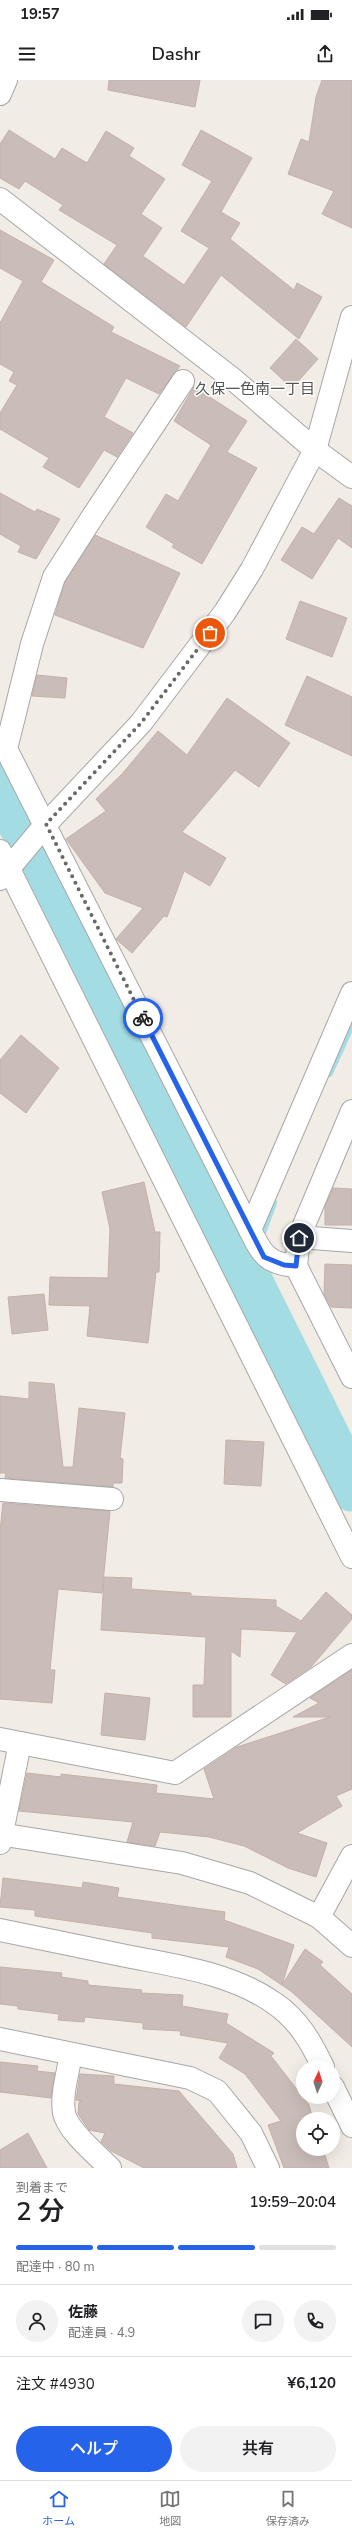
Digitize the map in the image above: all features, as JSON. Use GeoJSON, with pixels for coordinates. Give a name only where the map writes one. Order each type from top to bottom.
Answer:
{"type":"FeatureCollection","features":[{"type":"Feature","properties":{"kind":"street"},"geometry":{"type":"LineString","coordinates":[[0,94],[6,80]]}},
{"type":"Feature","properties":{"kind":"street"},"geometry":{"type":"LineString","coordinates":[[0,199],[234,380],[315,450],[352,477]]}},
{"type":"Feature","properties":{"kind":"street"},"geometry":{"type":"LineString","coordinates":[[352,317],[315,450],[252,569],[195,654],[141,723],[46,824],[3,866],[352,1557]]}},
{"type":"Feature","properties":{"kind":"street"},"geometry":{"type":"LineString","coordinates":[[183,381],[92,516],[54,577],[32,644],[3,743],[46,824],[264,1257],[284,1265],[296,1266]]}},
{"type":"Feature","properties":{"kind":"street"},"geometry":{"type":"LineString","coordinates":[[251,1232],[352,992]]}},
{"type":"Feature","properties":{"kind":"street"},"geometry":{"type":"LineString","coordinates":[[352,1111],[299,1238],[296,1266],[352,1377]]}},
{"type":"Feature","properties":{"kind":"street"},"geometry":{"type":"LineString","coordinates":[[299,1238],[352,1241]]}},
{"type":"Feature","properties":{"kind":"street"},"geometry":{"type":"LineString","coordinates":[[0,1490],[112,1499]]}},
{"type":"Feature","properties":{"kind":"street"},"geometry":{"type":"LineString","coordinates":[[352,1656],[175,1773],[10,1741],[1,1837],[182,1863],[250,1883],[319,1917],[352,1946]]}},
{"type":"Feature","properties":{"kind":"street"},"geometry":{"type":"LineString","coordinates":[[319,1917],[352,1856]]}},
{"type":"Feature","properties":{"kind":"street"},"geometry":{"type":"LineString","coordinates":[[0,1930],[172,1965],[225,1979],[252,1990],[274,2003],[293,2019],[308,2037],[320,2060]]}},
{"type":"Feature","properties":{"kind":"street"},"geometry":{"type":"LineString","coordinates":[[0,2039],[190,2078],[217,2091],[251,2133],[268,2168]]}},
{"type":"Feature","properties":{"kind":"street"},"geometry":{"type":"LineString","coordinates":[[71,2054],[63,2098],[64,2114],[72,2128],[110,2168]]}},
{"type":"Feature","properties":{"kind":"street"},"geometry":{"type":"LineString","coordinates":[[340,2101],[352,2126]]}},
{"type":"Feature","properties":{"kind":"building"},"geometry":{"type":"Polygon","coordinates":[[[109,80],[200,80],[195,107],[108,90],[109,80]]]}},
{"type":"Feature","properties":{"kind":"building"},"geometry":{"type":"Polygon","coordinates":[[[322,80],[352,80],[352,228],[322,214],[334,191],[288,174],[301,139],[309,142],[316,97],[322,80]]]}},
{"type":"Feature","properties":{"kind":"building"},"geometry":{"type":"Polygon","coordinates":[[[9,130],[55,159],[62,148],[87,163],[106,131],[134,148],[129,156],[165,179],[141,214],[162,228],[143,256],[184,285],[209,248],[181,231],[212,181],[182,165],[201,130],[252,158],[221,212],[240,223],[230,239],[294,290],[297,283],[322,297],[299,339],[221,275],[186,327],[104,264],[117,245],[59,210],[63,205],[25,181],[19,189],[0,178],[0,144],[9,130]]]}},
{"type":"Feature","properties":{"kind":"building"},"geometry":{"type":"Polygon","coordinates":[[[0,230],[54,260],[41,282],[114,327],[111,332],[180,366],[159,394],[126,378],[104,417],[133,433],[117,457],[104,450],[79,488],[43,467],[49,458],[0,429],[0,413],[17,385],[9,381],[14,372],[0,364],[0,323],[23,281],[0,268],[0,230]]]}},
{"type":"Feature","properties":{"kind":"building"},"geometry":{"type":"Polygon","coordinates":[[[296,339],[318,359],[292,388],[270,368],[296,339]]]}},
{"type":"Feature","properties":{"kind":"building"},"geometry":{"type":"Polygon","coordinates":[[[194,387],[247,421],[227,452],[257,468],[202,564],[172,547],[174,544],[146,527],[166,494],[178,501],[211,445],[174,421],[194,387]]]}},
{"type":"Feature","properties":{"kind":"building"},"geometry":{"type":"Polygon","coordinates":[[[0,493],[35,512],[37,509],[60,519],[36,559],[18,552],[21,546],[0,534],[0,493]]]}},
{"type":"Feature","properties":{"kind":"building"},"geometry":{"type":"Polygon","coordinates":[[[339,498],[352,506],[352,548],[338,538],[312,579],[281,560],[302,527],[314,534],[339,498]]]}},
{"type":"Feature","properties":{"kind":"building"},"geometry":{"type":"Polygon","coordinates":[[[95,535],[180,573],[143,648],[55,615],[65,582],[95,535]]]}},
{"type":"Feature","properties":{"kind":"building"},"geometry":{"type":"Polygon","coordinates":[[[300,601],[347,618],[332,657],[286,639],[300,601]]]}},
{"type":"Feature","properties":{"kind":"building"},"geometry":{"type":"Polygon","coordinates":[[[37,675],[67,678],[65,698],[32,696],[37,675]]]}},
{"type":"Feature","properties":{"kind":"building"},"geometry":{"type":"Polygon","coordinates":[[[307,676],[352,697],[352,756],[285,725],[307,676]]]}},
{"type":"Feature","properties":{"kind":"building"},"geometry":{"type":"Polygon","coordinates":[[[227,698],[290,743],[259,787],[235,770],[182,832],[226,858],[210,886],[184,871],[167,917],[164,916],[132,953],[116,939],[143,908],[105,893],[66,839],[106,811],[96,799],[122,774],[158,731],[187,755],[227,698]]]}},
{"type":"Feature","properties":{"kind":"building"},"geometry":{"type":"Polygon","coordinates":[[[21,1035],[59,1068],[26,1113],[0,1093],[0,1060],[21,1035]]]}},
{"type":"Feature","properties":{"kind":"building"},"geometry":{"type":"Polygon","coordinates":[[[144,1182],[155,1232],[160,1232],[159,1272],[156,1272],[148,1343],[87,1336],[90,1306],[49,1305],[50,1277],[108,1278],[110,1229],[102,1192],[144,1182]]]}},
{"type":"Feature","properties":{"kind":"building"},"geometry":{"type":"Polygon","coordinates":[[[333,1188],[352,1189],[352,1225],[325,1225],[325,1207],[333,1188]]]}},
{"type":"Feature","properties":{"kind":"building"},"geometry":{"type":"Polygon","coordinates":[[[325,1264],[352,1265],[352,1308],[331,1307],[324,1294],[325,1264]]]}},
{"type":"Feature","properties":{"kind":"building"},"geometry":{"type":"Polygon","coordinates":[[[44,1294],[48,1330],[12,1334],[8,1297],[44,1294]]]}},
{"type":"Feature","properties":{"kind":"building"},"geometry":{"type":"Polygon","coordinates":[[[29,1382],[54,1384],[63,1467],[73,1467],[79,1408],[125,1413],[120,1458],[123,1459],[122,1483],[113,1483],[113,1487],[5,1478],[6,1473],[0,1473],[0,1396],[29,1399],[29,1382]]]}},
{"type":"Feature","properties":{"kind":"building"},"geometry":{"type":"Polygon","coordinates":[[[226,1440],[264,1442],[261,1486],[224,1484],[226,1440]]]}},
{"type":"Feature","properties":{"kind":"building"},"geometry":{"type":"Polygon","coordinates":[[[3,1503],[110,1511],[102,1593],[58,1589],[50,1670],[55,1670],[52,1703],[0,1699],[0,1531],[3,1503]]]}},
{"type":"Feature","properties":{"kind":"building"},"geometry":{"type":"Polygon","coordinates":[[[104,1577],[132,1578],[131,1589],[191,1593],[191,1596],[276,1600],[276,1606],[301,1621],[326,1592],[352,1615],[352,1619],[311,1667],[286,1684],[271,1675],[297,1632],[241,1629],[240,1657],[231,1651],[231,1717],[193,1717],[193,1685],[204,1685],[206,1637],[101,1630],[104,1577]]]}},
{"type":"Feature","properties":{"kind":"building"},"geometry":{"type":"Polygon","coordinates":[[[352,1670],[352,1789],[336,1796],[342,1806],[297,1833],[327,1843],[316,1877],[288,1868],[244,1846],[209,1837],[160,1832],[155,1846],[127,1842],[133,1822],[19,1811],[27,1773],[61,1777],[61,1774],[157,1785],[156,1793],[214,1799],[204,1769],[237,1747],[330,1717],[293,1717],[319,1703],[310,1698],[352,1670]]]}},
{"type":"Feature","properties":{"kind":"building"},"geometry":{"type":"Polygon","coordinates":[[[105,1693],[150,1698],[145,1740],[101,1735],[105,1693]]]}},
{"type":"Feature","properties":{"kind":"building"},"geometry":{"type":"Polygon","coordinates":[[[3,1878],[82,1888],[83,1882],[119,1888],[117,1897],[225,1912],[224,1920],[294,1945],[282,1985],[305,1949],[323,1962],[320,1965],[352,1994],[352,2047],[292,1992],[258,1969],[226,1957],[229,1947],[152,1938],[152,1933],[35,1916],[35,1910],[0,1907],[3,1878]]]}},
{"type":"Feature","properties":{"kind":"building"},"geometry":{"type":"Polygon","coordinates":[[[0,1967],[62,1973],[61,1977],[88,1981],[88,1985],[142,1990],[141,1993],[183,1995],[182,2006],[228,2014],[226,2023],[274,2053],[271,2056],[296,2088],[296,2104],[309,2105],[311,2112],[296,2112],[296,2156],[325,2156],[329,2168],[284,2168],[268,2125],[281,2121],[245,2074],[219,2058],[228,2043],[180,2035],[181,2031],[143,2029],[143,2023],[85,2017],[84,2022],[58,2020],[59,2014],[18,2009],[18,2006],[0,2004],[0,1967]]]}},
{"type":"Feature","properties":{"kind":"building"},"geometry":{"type":"Polygon","coordinates":[[[0,2062],[38,2066],[37,2071],[55,2073],[51,2098],[0,2092],[0,2062]]]}},
{"type":"Feature","properties":{"kind":"building"},"geometry":{"type":"Polygon","coordinates":[[[80,2074],[114,2076],[114,2084],[179,2091],[233,2154],[237,2168],[144,2168],[111,2151],[101,2142],[105,2133],[89,2130],[78,2114],[79,2102],[82,2101],[76,2100],[80,2074]]]}},
{"type":"Feature","properties":{"kind":"building"},"geometry":{"type":"Polygon","coordinates":[[[28,2133],[47,2168],[0,2168],[0,2150],[28,2133]]]}},
{"type":"Feature","properties":{"kind":"waterway"},"geometry":{"type":"LineString","coordinates":[[0,781],[352,1488]]}},
{"type":"Feature","properties":{"kind":"waterway"},"geometry":{"type":"LineString","coordinates":[[329,1073],[352,1023]]}},
{"type":"Feature","properties":{"kind":"waterway"},"geometry":{"type":"LineString","coordinates":[[246,1275],[273,1203]]}},
{"type":"Feature","properties":{"kind":"way so far"},"geometry":{"type":"LineString","coordinates":[[143,1018],[46,824],[141,723],[210,633]]}},
{"type":"Feature","properties":{"kind":"district","name":"久保一色南一丁目"},"geometry":{"type":"Point","coordinates":[255,389]}},
{"type":"Feature","properties":{"kind":"route"},"geometry":{"type":"LineString","coordinates":[[143,1018],[264,1257],[284,1265],[296,1266],[299,1238]]}}]}
